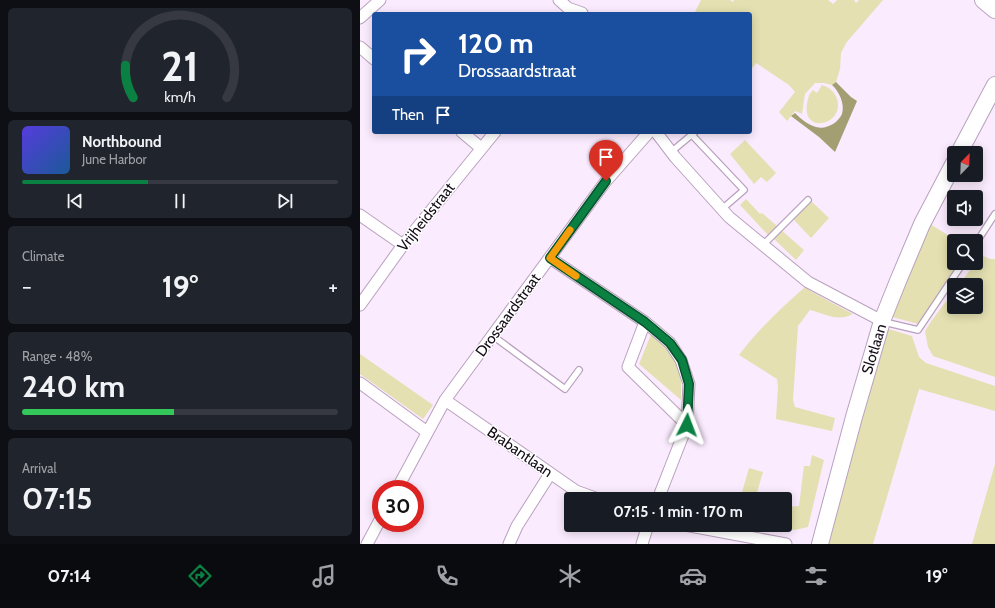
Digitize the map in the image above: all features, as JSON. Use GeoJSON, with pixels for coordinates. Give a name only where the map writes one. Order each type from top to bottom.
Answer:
{"type":"FeatureCollection","features":[{"type":"Feature","properties":{"kind":"street"},"geometry":{"type":"LineString","coordinates":[[360,18],[380,0]]}},
{"type":"Feature","properties":{"kind":"street"},"geometry":{"type":"LineString","coordinates":[[559,0],[568,8],[577,12]]}},
{"type":"Feature","properties":{"kind":"street"},"geometry":{"type":"LineString","coordinates":[[574,0],[581,12]]}},
{"type":"Feature","properties":{"kind":"street"},"geometry":{"type":"LineString","coordinates":[[983,0],[995,10]]}},
{"type":"Feature","properties":{"kind":"street"},"geometry":{"type":"LineString","coordinates":[[360,47],[372,57]]}},
{"type":"Feature","properties":{"kind":"street"},"geometry":{"type":"LineString","coordinates":[[963,146],[995,85]]}},
{"type":"Feature","properties":{"kind":"street"},"geometry":{"type":"LineString","coordinates":[[464,134],[481,148]]}},
{"type":"Feature","properties":{"kind":"street","name":"Vrijheidstraat"},"geometry":{"type":"LineString","coordinates":[[360,305],[403,245],[493,134]]}},
{"type":"Feature","properties":{"kind":"street","name":"Drossaardstraat"},"geometry":{"type":"LineString","coordinates":[[402,480],[445,400],[606,181],[647,134]]}},
{"type":"Feature","properties":{"kind":"street"},"geometry":{"type":"LineString","coordinates":[[658,134],[671,152],[729,217],[808,282],[882,321]]}},
{"type":"Feature","properties":{"kind":"street","name":"Slotlaan"},"geometry":{"type":"LineString","coordinates":[[820,544],[854,417],[882,321],[922,224],[947,176]]}},
{"type":"Feature","properties":{"kind":"street"},"geometry":{"type":"LineString","coordinates":[[360,215],[403,245]]}},
{"type":"Feature","properties":{"kind":"street"},"geometry":{"type":"LineString","coordinates":[[550,258],[645,322],[670,343],[682,360],[689,384],[687,425],[661,492]]}},
{"type":"Feature","properties":{"kind":"street"},"geometry":{"type":"LineString","coordinates":[[645,322],[628,367],[687,425]]}},
{"type":"Feature","properties":{"kind":"street"},"geometry":{"type":"LineString","coordinates":[[360,383],[427,432]]}},
{"type":"Feature","properties":{"kind":"street","name":"Brabantlaan"},"geometry":{"type":"LineString","coordinates":[[445,400],[550,474],[579,492]]}},
{"type":"Feature","properties":{"kind":"street"},"geometry":{"type":"LineString","coordinates":[[509,544],[517,526],[550,474]]}},
{"type":"Feature","properties":{"kind":"street"},"geometry":{"type":"LineString","coordinates":[[367,544],[373,532]]}},
{"type":"Feature","properties":{"kind":"street"},"geometry":{"type":"LineString","coordinates":[[642,544],[646,532]]}},
{"type":"Feature","properties":{"kind":"street"},"geometry":{"type":"LineString","coordinates":[[722,532],[786,544]]}},
{"type":"Feature","properties":{"kind":"lane"},"geometry":{"type":"LineString","coordinates":[[671,152],[693,134]]}},
{"type":"Feature","properties":{"kind":"lane"},"geometry":{"type":"LineString","coordinates":[[695,134],[744,190],[722,209]]}},
{"type":"Feature","properties":{"kind":"lane"},"geometry":{"type":"LineString","coordinates":[[763,245],[808,200]]}},
{"type":"Feature","properties":{"kind":"lane"},"geometry":{"type":"LineString","coordinates":[[982,234],[995,214]]}},
{"type":"Feature","properties":{"kind":"lane"},"geometry":{"type":"LineString","coordinates":[[882,321],[918,330],[957,270]]}},
{"type":"Feature","properties":{"kind":"lane"},"geometry":{"type":"LineString","coordinates":[[493,336],[565,390],[580,370]]}},
{"type":"Feature","properties":{"kind":"shaded area"},"geometry":{"type":"Polygon","coordinates":[[[701,0],[730,0],[733,2],[734,0],[828,0],[833,4],[837,0],[854,0],[856,3],[859,0],[883,0],[846,43],[841,53],[840,69],[836,82],[832,85],[815,83],[805,94],[802,114],[795,111],[787,121],[779,112],[795,92],[789,85],[756,63],[752,68],[752,12],[695,12],[701,0]]]}},
{"type":"Feature","properties":{"kind":"shaded area"},"geometry":{"type":"Polygon","coordinates":[[[836,82],[857,101],[835,152],[819,137],[791,116],[795,113],[807,123],[820,128],[828,127],[835,123],[842,114],[843,110],[841,98],[832,85],[836,82]]]}},
{"type":"Feature","properties":{"kind":"shaded area"},"geometry":{"type":"Polygon","coordinates":[[[822,85],[829,88],[835,94],[838,108],[835,115],[830,120],[823,123],[816,123],[811,120],[807,114],[807,104],[809,96],[813,90],[817,93],[822,85]]]}},
{"type":"Feature","properties":{"kind":"shaded area"},"geometry":{"type":"Polygon","coordinates":[[[745,140],[776,173],[767,182],[761,177],[754,184],[730,154],[745,140]]]}},
{"type":"Feature","properties":{"kind":"shaded area"},"geometry":{"type":"Polygon","coordinates":[[[746,199],[760,214],[762,213],[777,226],[768,235],[740,205],[746,199]]]}},
{"type":"Feature","properties":{"kind":"shaded area"},"geometry":{"type":"Polygon","coordinates":[[[811,201],[829,218],[811,238],[794,220],[798,213],[811,201]]]}},
{"type":"Feature","properties":{"kind":"shaded area"},"geometry":{"type":"Polygon","coordinates":[[[927,222],[947,235],[947,270],[956,270],[950,278],[947,278],[947,283],[918,324],[885,315],[927,222]]]}},
{"type":"Feature","properties":{"kind":"shaded area"},"geometry":{"type":"Polygon","coordinates":[[[781,230],[804,250],[796,260],[774,239],[781,230]]]}},
{"type":"Feature","properties":{"kind":"shaded area"},"geometry":{"type":"Polygon","coordinates":[[[983,256],[990,259],[995,259],[995,377],[933,356],[928,347],[925,331],[947,300],[947,314],[983,314],[983,278],[964,278],[970,270],[983,270],[983,256]]]}},
{"type":"Feature","properties":{"kind":"shaded area"},"geometry":{"type":"Polygon","coordinates":[[[805,287],[853,314],[837,317],[810,310],[798,326],[793,400],[795,407],[835,418],[832,431],[776,419],[777,379],[739,355],[770,320],[805,287]]]}},
{"type":"Feature","properties":{"kind":"shaded area"},"geometry":{"type":"Polygon","coordinates":[[[882,327],[912,336],[919,357],[926,363],[995,386],[995,411],[919,389],[873,544],[822,544],[882,327]]]}},
{"type":"Feature","properties":{"kind":"shaded area"},"geometry":{"type":"Polygon","coordinates":[[[652,332],[675,356],[681,380],[681,400],[639,364],[652,332]]]}},
{"type":"Feature","properties":{"kind":"shaded area"},"geometry":{"type":"Polygon","coordinates":[[[360,354],[433,405],[423,419],[360,374],[360,354]]]}},
{"type":"Feature","properties":{"kind":"shaded area"},"geometry":{"type":"Polygon","coordinates":[[[812,455],[824,460],[808,527],[792,530],[792,506],[799,506],[804,466],[810,466],[812,455]]]}},
{"type":"Feature","properties":{"kind":"shaded area"},"geometry":{"type":"Polygon","coordinates":[[[995,464],[995,544],[972,544],[995,464]]]}},
{"type":"Feature","properties":{"kind":"shaded area"},"geometry":{"type":"Polygon","coordinates":[[[749,468],[763,472],[757,492],[742,492],[749,468]]]}},
{"type":"Feature","properties":{"kind":"slow traffic"},"geometry":{"type":"LineString","coordinates":[[570,230],[550,258],[576,276]]}},
{"type":"Feature","properties":{"kind":"route"},"geometry":{"type":"LineString","coordinates":[[606,181],[550,258],[645,322],[670,343],[682,360],[689,384],[687,425]]}}]}
